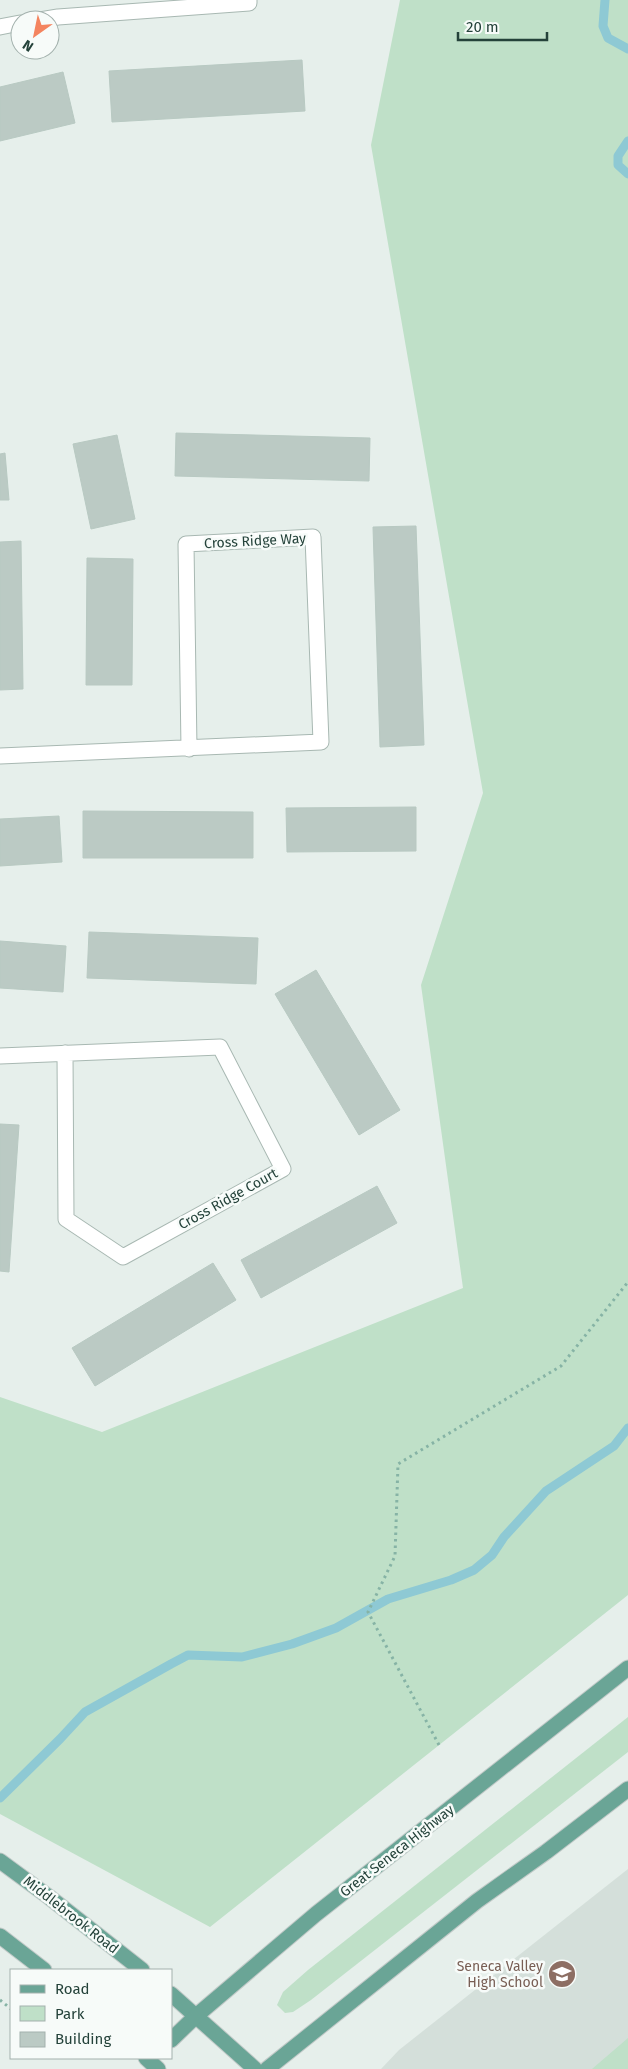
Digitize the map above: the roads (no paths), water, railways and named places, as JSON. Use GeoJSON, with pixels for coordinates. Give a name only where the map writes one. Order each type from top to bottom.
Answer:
{"type":"FeatureCollection","features":[{"type":"Feature","properties":{"kind":"main road","name":"Great Seneca Highway"},"geometry":{"type":"LineString","coordinates":[[172,2039],[196,2016],[316,1914],[628,1668]]}},
{"type":"Feature","properties":{"kind":"main road"},"geometry":{"type":"LineString","coordinates":[[267,2069],[477,1901],[546,1852],[628,1789]]}},
{"type":"Feature","properties":{"kind":"main road","name":"Middlebrook Road"},"geometry":{"type":"LineString","coordinates":[[0,1862],[49,1897],[141,1969]]}},
{"type":"Feature","properties":{"kind":"main road"},"geometry":{"type":"LineString","coordinates":[[0,1936],[43,1969]]}},
{"type":"Feature","properties":{"kind":"main road"},"geometry":{"type":"LineString","coordinates":[[172,1995],[255,2069]]}},
{"type":"Feature","properties":{"kind":"street"},"geometry":{"type":"LineString","coordinates":[[60,16],[109,7],[249,3],[249,0]]}},
{"type":"Feature","properties":{"kind":"street","name":"Cross Ridge Way"},"geometry":{"type":"LineString","coordinates":[[0,756],[189,749],[321,742],[313,537],[186,544],[189,749]]}},
{"type":"Feature","properties":{"kind":"street","name":"Cross Ridge Court"},"geometry":{"type":"LineString","coordinates":[[0,1056],[65,1053],[220,1047],[282,1169],[123,1257],[66,1219],[65,1053]]}},
{"type":"Feature","properties":{"kind":"waterway"},"geometry":{"type":"LineString","coordinates":[[605,0],[603,26],[608,38],[628,49]]}},
{"type":"Feature","properties":{"kind":"waterway"},"geometry":{"type":"LineString","coordinates":[[628,141],[618,156],[618,165],[628,174]]}},
{"type":"Feature","properties":{"kind":"waterway"},"geometry":{"type":"LineString","coordinates":[[0,1798],[85,1712],[188,1655],[242,1657],[292,1644],[336,1628],[388,1599],[451,1580],[474,1570],[492,1555],[504,1537],[546,1491],[614,1446],[628,1428]]}},
{"type":"Feature","properties":{"kind":"place","name":"Seneca Valley High School"},"geometry":{"type":"Point","coordinates":[562,1974]}}]}
